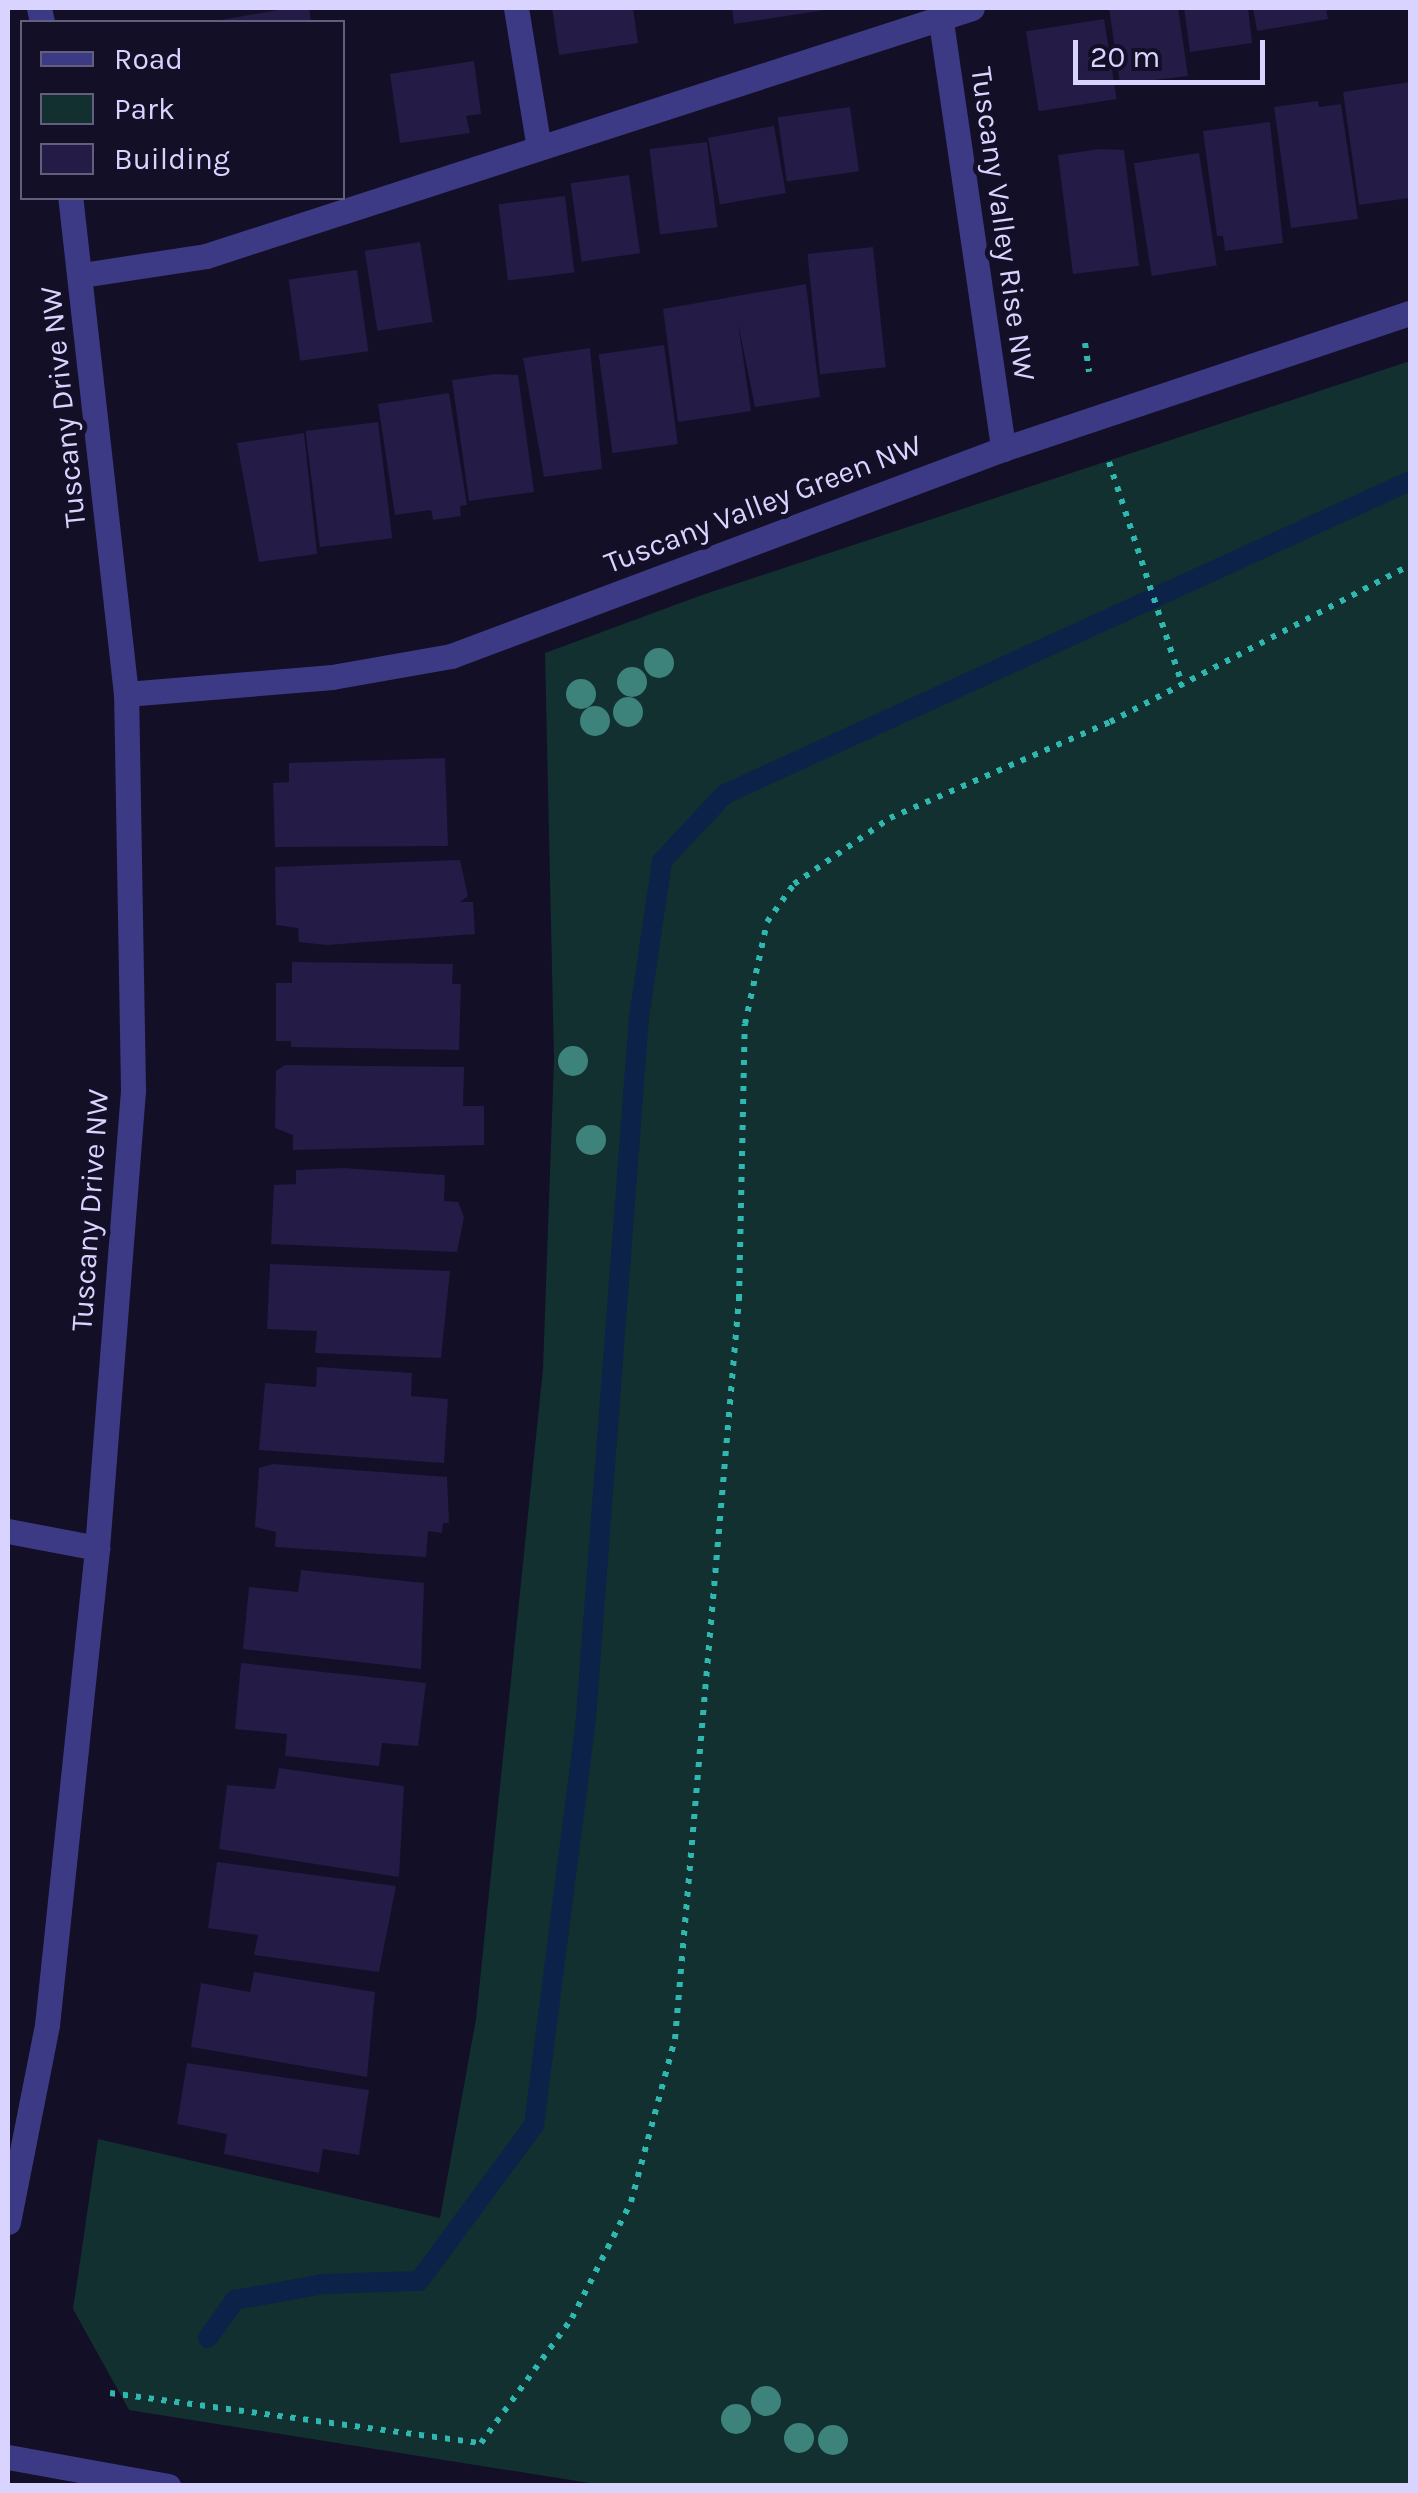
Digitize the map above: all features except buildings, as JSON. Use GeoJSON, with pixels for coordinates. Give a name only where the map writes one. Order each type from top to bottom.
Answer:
{"type":"FeatureCollection","features":[{"type":"Feature","properties":{"kind":"street"},"geometry":{"type":"LineString","coordinates":[[516,8],[538,143]]}},
{"type":"Feature","properties":{"kind":"street"},"geometry":{"type":"LineString","coordinates":[[82,275],[206,256],[939,13],[972,8]]}},
{"type":"Feature","properties":{"kind":"street","name":"Tuscany Valley Rise NW"},"geometry":{"type":"LineString","coordinates":[[939,13],[1003,449]]}},
{"type":"Feature","properties":{"kind":"street","name":"Tuscany Drive NW"},"geometry":{"type":"LineString","coordinates":[[8,2222],[47,2024],[97,1548],[133,1089],[126,694],[82,275],[70,200]]}},
{"type":"Feature","properties":{"kind":"street","name":"Tuscany Valley Green NW"},"geometry":{"type":"LineString","coordinates":[[126,694],[332,677],[450,656],[1003,449],[1410,313]]}},
{"type":"Feature","properties":{"kind":"street"},"geometry":{"type":"LineString","coordinates":[[8,1531],[97,1548]]}},
{"type":"Feature","properties":{"kind":"street"},"geometry":{"type":"LineString","coordinates":[[8,2456],[168,2486]]}},
{"type":"Feature","properties":{"kind":"path"},"geometry":{"type":"LineString","coordinates":[[110,2392],[480,2443],[572,2318],[631,2202],[675,2039],[740,1299],[745,1024],[768,922],[794,884],[890,818],[1182,684],[1410,565]]}},
{"type":"Feature","properties":{"kind":"path"},"geometry":{"type":"LineString","coordinates":[[1141,569],[1182,684]]}},
{"type":"Feature","properties":{"kind":"green space"},"geometry":{"type":"Polygon","coordinates":[[[1410,361],[1410,2485],[602,2485],[129,2410],[73,2309],[98,2139],[440,2218],[476,2019],[543,1369],[554,1060],[545,653],[702,595],[1410,361]]]}},
{"type":"Feature","properties":{"kind":"waterway"},"geometry":{"type":"LineString","coordinates":[[208,2338],[235,2300],[323,2284],[419,2281],[534,2125],[586,1717],[639,1017],[662,861],[725,794],[1410,481]]}}]}
